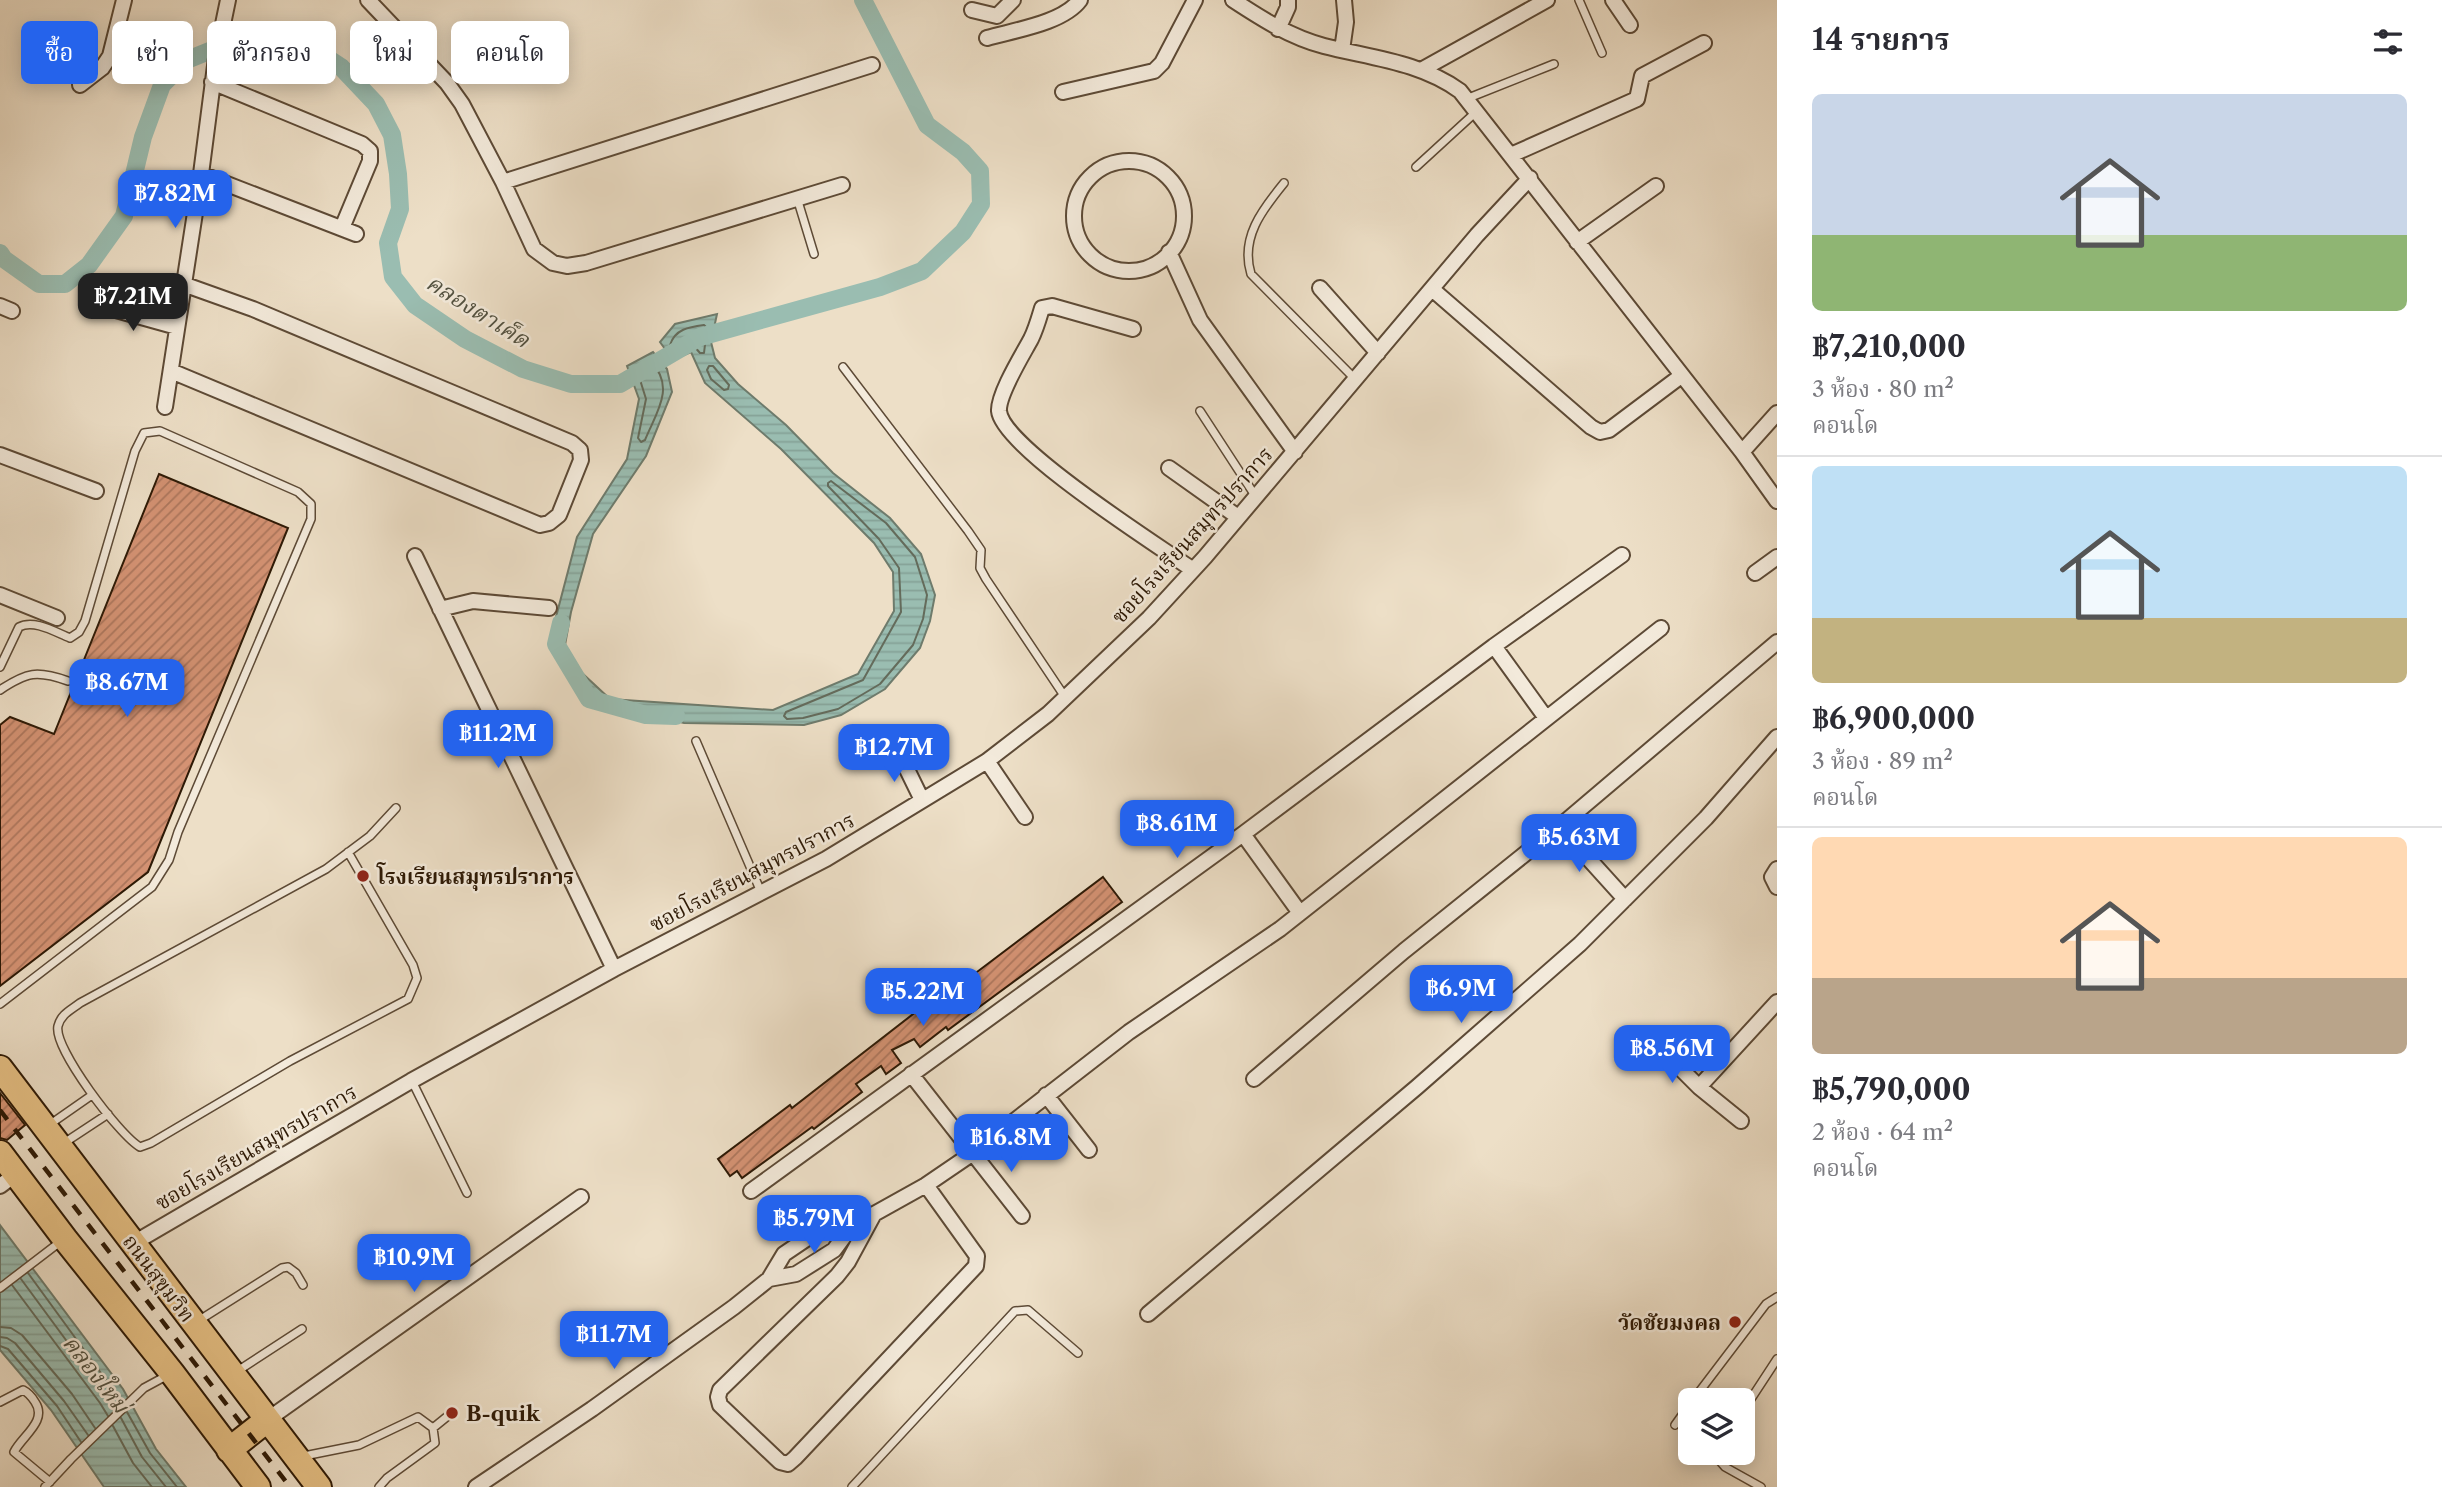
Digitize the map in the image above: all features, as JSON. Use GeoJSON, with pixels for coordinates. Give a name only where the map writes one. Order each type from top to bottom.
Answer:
{"type":"FeatureCollection","features":[{"type":"Feature","properties":{"kind":"highway","name":"ถนนสุขุมวิท"},"geometry":{"type":"LineString","coordinates":[[0,1068],[319,1487]]}},
{"type":"Feature","properties":{"kind":"highway"},"geometry":{"type":"LineString","coordinates":[[0,1153],[8,1180],[55,1245],[172,1373],[258,1487]]}},
{"type":"Feature","properties":{"kind":"highway"},"geometry":{"type":"LineString","coordinates":[[229,1450],[267,1420]]}},
{"type":"Feature","properties":{"kind":"street"},"geometry":{"type":"LineString","coordinates":[[79,85],[102,68],[110,56],[124,0]]}},
{"type":"Feature","properties":{"kind":"street"},"geometry":{"type":"LineString","coordinates":[[223,21],[228,0]]}},
{"type":"Feature","properties":{"kind":"street"},"geometry":{"type":"LineString","coordinates":[[368,0],[446,83],[462,104],[534,249],[553,263],[567,266],[586,263],[842,185]]}},
{"type":"Feature","properties":{"kind":"street"},"geometry":{"type":"LineString","coordinates":[[972,10],[997,16],[1013,0]]}},
{"type":"Feature","properties":{"kind":"street"},"geometry":{"type":"LineString","coordinates":[[987,38],[1058,17],[1072,10],[1080,0]]}},
{"type":"Feature","properties":{"kind":"street"},"geometry":{"type":"LineString","coordinates":[[1063,92],[1154,71],[1162,64],[1195,0]]}},
{"type":"Feature","properties":{"kind":"street"},"geometry":{"type":"LineString","coordinates":[[1233,0],[1278,29],[1322,46],[1421,70],[1441,78],[1466,99],[1742,452],[1777,501]]}},
{"type":"Feature","properties":{"kind":"street"},"geometry":{"type":"LineString","coordinates":[[1278,29],[1288,7],[1288,0]]}},
{"type":"Feature","properties":{"kind":"street"},"geometry":{"type":"LineString","coordinates":[[1342,50],[1346,22],[1344,0]]}},
{"type":"Feature","properties":{"kind":"street"},"geometry":{"type":"LineString","coordinates":[[1421,70],[1547,0]]}},
{"type":"Feature","properties":{"kind":"street"},"geometry":{"type":"LineString","coordinates":[[1614,0],[1630,25]]}},
{"type":"Feature","properties":{"kind":"street"},"geometry":{"type":"LineString","coordinates":[[1511,155],[1637,99],[1642,76],[1704,43]]}},
{"type":"Feature","properties":{"kind":"street"},"geometry":{"type":"LineString","coordinates":[[503,182],[872,65]]}},
{"type":"Feature","properties":{"kind":"street"},"geometry":{"type":"LineString","coordinates":[[165,407],[201,174],[212,84]]}},
{"type":"Feature","properties":{"kind":"street"},"geometry":{"type":"LineString","coordinates":[[201,174],[349,231],[370,161],[370,151],[362,144],[217,84]]}},
{"type":"Feature","properties":{"kind":"street"},"geometry":{"type":"LineString","coordinates":[[1126,160],[1146,163],[1164,173],[1177,188],[1183,207],[1182,228],[1175,246],[1169,252],[1160,261],[1142,269],[1121,271],[1102,264],[1086,251],[1076,234],[1074,214],[1078,194],[1089,177],[1106,165],[1126,160]]}},
{"type":"Feature","properties":{"kind":"street","name":"ซอยโรงเรียนสมุทรปราการ"},"geometry":{"type":"LineString","coordinates":[[132,1244],[411,1081],[614,969],[826,859],[988,761],[1066,698],[1149,618],[1295,452],[1477,235],[1530,178]]}},
{"type":"Feature","properties":{"kind":"street"},"geometry":{"type":"LineString","coordinates":[[1577,242],[1656,186]]}},
{"type":"Feature","properties":{"kind":"street"},"geometry":{"type":"LineString","coordinates":[[1169,252],[1200,320],[1295,452]]}},
{"type":"Feature","properties":{"kind":"street"},"geometry":{"type":"LineString","coordinates":[[171,371],[540,525],[549,523],[558,515],[581,460],[580,450],[572,443],[253,309],[183,284]]}},
{"type":"Feature","properties":{"kind":"street"},"geometry":{"type":"LineString","coordinates":[[1320,288],[1378,353]]}},
{"type":"Feature","properties":{"kind":"street"},"geometry":{"type":"LineString","coordinates":[[1432,289],[1600,432],[1609,430],[1681,376]]}},
{"type":"Feature","properties":{"kind":"street"},"geometry":{"type":"LineString","coordinates":[[98,305],[177,327]]}},
{"type":"Feature","properties":{"kind":"street"},"geometry":{"type":"LineString","coordinates":[[1133,328],[1052,306],[1042,308],[1033,337],[1016,364],[999,410],[1002,421],[1045,467],[1193,570]]}},
{"type":"Feature","properties":{"kind":"street"},"geometry":{"type":"LineString","coordinates":[[1742,452],[1777,413]]}},
{"type":"Feature","properties":{"kind":"street"},"geometry":{"type":"LineString","coordinates":[[0,455],[96,491]]}},
{"type":"Feature","properties":{"kind":"street"},"geometry":{"type":"LineString","coordinates":[[1169,468],[1238,517]]}},
{"type":"Feature","properties":{"kind":"street"},"geometry":{"type":"LineString","coordinates":[[751,1191],[1622,555]]}},
{"type":"Feature","properties":{"kind":"street"},"geometry":{"type":"LineString","coordinates":[[415,556],[614,969]]}},
{"type":"Feature","properties":{"kind":"street"},"geometry":{"type":"LineString","coordinates":[[1755,573],[1777,557]]}},
{"type":"Feature","properties":{"kind":"street"},"geometry":{"type":"LineString","coordinates":[[0,596],[57,618]]}},
{"type":"Feature","properties":{"kind":"street"},"geometry":{"type":"LineString","coordinates":[[439,609],[473,601],[549,608]]}},
{"type":"Feature","properties":{"kind":"street"},"geometry":{"type":"LineString","coordinates":[[476,1487],[592,1409],[769,1279],[785,1254],[824,1227],[854,1223],[874,1214],[926,1185],[973,1153],[1129,1032],[1242,956],[1300,913],[1661,628]]}},
{"type":"Feature","properties":{"kind":"street"},"geometry":{"type":"LineString","coordinates":[[1254,1079],[1404,951],[1702,708],[1777,642]]}},
{"type":"Feature","properties":{"kind":"street"},"geometry":{"type":"LineString","coordinates":[[1494,646],[1546,718]]}},
{"type":"Feature","properties":{"kind":"street"},"geometry":{"type":"LineString","coordinates":[[1148,1314],[1417,1087],[1580,944],[1706,818],[1777,737]]}},
{"type":"Feature","properties":{"kind":"street"},"geometry":{"type":"LineString","coordinates":[[898,753],[922,800]]}},
{"type":"Feature","properties":{"kind":"street"},"geometry":{"type":"LineString","coordinates":[[988,761],[1025,817]]}},
{"type":"Feature","properties":{"kind":"street"},"geometry":{"type":"LineString","coordinates":[[1559,826],[1625,899]]}},
{"type":"Feature","properties":{"kind":"street"},"geometry":{"type":"LineString","coordinates":[[1242,834],[1300,913]]}},
{"type":"Feature","properties":{"kind":"street"},"geometry":{"type":"LineString","coordinates":[[1777,869],[1772,877],[1777,887]]}},
{"type":"Feature","properties":{"kind":"street"},"geometry":{"type":"LineString","coordinates":[[1699,1087],[1777,1002]]}},
{"type":"Feature","properties":{"kind":"street"},"geometry":{"type":"LineString","coordinates":[[1669,1057],[1699,1087],[1741,1121]]}},
{"type":"Feature","properties":{"kind":"street"},"geometry":{"type":"LineString","coordinates":[[911,1074],[1022,1216]]}},
{"type":"Feature","properties":{"kind":"street"},"geometry":{"type":"LineString","coordinates":[[1046,1095],[1089,1150]]}},
{"type":"Feature","properties":{"kind":"street"},"geometry":{"type":"LineString","coordinates":[[874,1214],[848,1262],[836,1276],[720,1390],[720,1405],[780,1462],[788,1464],[795,1458],[976,1266],[977,1256],[926,1185]]}},
{"type":"Feature","properties":{"kind":"street"},"geometry":{"type":"LineString","coordinates":[[267,1420],[581,1197]]}},
{"type":"Feature","properties":{"kind":"street"},"geometry":{"type":"LineString","coordinates":[[769,1279],[796,1274],[834,1250],[854,1223]]}},
{"type":"Feature","properties":{"kind":"lane"},"geometry":{"type":"LineString","coordinates":[[1579,0],[1602,53]]}},
{"type":"Feature","properties":{"kind":"lane"},"geometry":{"type":"LineString","coordinates":[[1466,99],[1554,64]]}},
{"type":"Feature","properties":{"kind":"lane"},"geometry":{"type":"LineString","coordinates":[[1416,167],[1477,112]]}},
{"type":"Feature","properties":{"kind":"lane"},"geometry":{"type":"LineString","coordinates":[[1284,184],[1253,227],[1247,260],[1251,274],[1355,379]]}},
{"type":"Feature","properties":{"kind":"lane"},"geometry":{"type":"LineString","coordinates":[[797,197],[814,254]]}},
{"type":"Feature","properties":{"kind":"lane"},"geometry":{"type":"LineString","coordinates":[[843,367],[981,550],[980,568],[986,579],[1066,698]]}},
{"type":"Feature","properties":{"kind":"lane"},"geometry":{"type":"LineString","coordinates":[[1200,411],[1255,498]]}},
{"type":"Feature","properties":{"kind":"lane"},"geometry":{"type":"LineString","coordinates":[[0,667],[19,627],[23,624],[32,624],[70,638],[79,632],[85,621],[135,450],[144,433],[160,431],[298,492],[311,504],[311,519],[178,832],[169,860],[152,887],[0,1004]]}},
{"type":"Feature","properties":{"kind":"lane"},"geometry":{"type":"LineString","coordinates":[[0,690],[30,674],[45,673],[68,681]]}},
{"type":"Feature","properties":{"kind":"lane"},"geometry":{"type":"LineString","coordinates":[[696,741],[761,892]]}},
{"type":"Feature","properties":{"kind":"lane"},"geometry":{"type":"LineString","coordinates":[[348,852],[413,965],[417,978],[408,999],[290,1061],[151,1143],[140,1147],[130,1141],[92,1096],[60,1042],[57,1029],[62,1016],[80,1003],[326,869],[348,852],[369,836],[396,808]]}},
{"type":"Feature","properties":{"kind":"lane"},"geometry":{"type":"LineString","coordinates":[[411,1081],[467,1193]]}},
{"type":"Feature","properties":{"kind":"lane"},"geometry":{"type":"LineString","coordinates":[[52,1137],[92,1096]]}},
{"type":"Feature","properties":{"kind":"lane"},"geometry":{"type":"LineString","coordinates":[[52,1137],[108,1114]]}},
{"type":"Feature","properties":{"kind":"lane"},"geometry":{"type":"LineString","coordinates":[[0,1288],[55,1245]]}},
{"type":"Feature","properties":{"kind":"lane"},"geometry":{"type":"LineString","coordinates":[[194,1324],[282,1268],[293,1269],[303,1284]]}},
{"type":"Feature","properties":{"kind":"lane"},"geometry":{"type":"LineString","coordinates":[[1702,1388],[1759,1312],[1777,1297]]}},
{"type":"Feature","properties":{"kind":"lane"},"geometry":{"type":"LineString","coordinates":[[852,1487],[1014,1311],[1028,1310],[1078,1353]]}},
{"type":"Feature","properties":{"kind":"lane"},"geometry":{"type":"LineString","coordinates":[[232,1374],[302,1329]]}},
{"type":"Feature","properties":{"kind":"lane"},"geometry":{"type":"LineString","coordinates":[[1755,1393],[1777,1359]]}},
{"type":"Feature","properties":{"kind":"lane"},"geometry":{"type":"LineString","coordinates":[[0,1402],[21,1390],[26,1391],[40,1411],[38,1420],[14,1450],[16,1456],[33,1469],[47,1485],[144,1388],[172,1373]]}},
{"type":"Feature","properties":{"kind":"lane"},"geometry":{"type":"LineString","coordinates":[[433,1428],[449,1415]]}},
{"type":"Feature","properties":{"kind":"lane"},"geometry":{"type":"LineString","coordinates":[[296,1458],[359,1445],[418,1418],[433,1428],[435,1443],[387,1478],[379,1487]]}},
{"type":"Feature","properties":{"kind":"lane"},"geometry":{"type":"LineString","coordinates":[[1675,1425],[1678,1421]]}},
{"type":"Feature","properties":{"kind":"lane"},"geometry":{"type":"LineString","coordinates":[[1723,1465],[1761,1487]]}},
{"type":"Feature","properties":{"kind":"water"},"geometry":{"type":"Polygon","coordinates":[[[717,314],[711,342],[715,358],[738,384],[786,425],[833,473],[890,518],[921,554],[935,595],[930,621],[920,648],[885,689],[841,715],[804,725],[684,723],[612,705],[587,696],[556,644],[556,617],[577,537],[627,459],[639,399],[627,366],[653,352],[667,369],[672,392],[646,456],[593,534],[571,612],[565,645],[582,673],[610,699],[773,710],[858,674],[894,611],[893,572],[874,543],[781,449],[705,383],[691,352],[673,360],[660,342],[675,324],[717,314]]]}},
{"type":"Feature","properties":{"kind":"water","name":"คลองใหม่"},"geometry":{"type":"Polygon","coordinates":[[[0,1225],[123,1389],[156,1449],[186,1487],[104,1487],[51,1410],[0,1350],[0,1225]]]}},
{"type":"Feature","properties":{"kind":"building"},"geometry":{"type":"Polygon","coordinates":[[[159,474],[288,528],[148,872],[0,986],[0,725],[10,717],[54,734],[159,474]]]}},
{"type":"Feature","properties":{"kind":"building"},"geometry":{"type":"Polygon","coordinates":[[[1103,877],[1122,902],[948,1030],[946,1027],[920,1047],[914,1039],[892,1050],[901,1063],[886,1074],[881,1066],[856,1084],[862,1092],[814,1129],[812,1127],[742,1178],[737,1171],[730,1176],[718,1159],[790,1105],[792,1108],[917,1011],[918,1014],[971,973],[973,975],[1103,877]]]}},
{"type":"Feature","properties":{"kind":"building"},"geometry":{"type":"Polygon","coordinates":[[[0,1093],[25,1125],[7,1140],[0,1138],[0,1093]]]}},
{"type":"Feature","properties":{"kind":"waterway","name":"คลองตาเค็ด"},"geometry":{"type":"LineString","coordinates":[[0,253],[4,259],[39,284],[65,284],[89,265],[124,216],[143,137],[162,85],[187,60],[234,41],[274,39],[309,46],[341,67],[376,104],[392,135],[400,209],[388,243],[393,277],[415,305],[465,339],[523,369],[571,384],[620,384],[700,337],[880,287],[922,271],[963,232],[981,204],[980,171],[963,152],[927,125],[863,0]]}},
{"type":"Feature","properties":{"kind":"waterway"},"geometry":{"type":"LineString","coordinates":[[561,623],[556,644],[589,699],[646,715],[676,716]]}},
{"type":"Feature","properties":{"kind":"railway"},"geometry":{"type":"LineString","coordinates":[[0,1110],[290,1487]]}},
{"type":"Feature","properties":{"kind":"place","name":"โรงเรียนสมุทรปราการ"},"geometry":{"type":"Point","coordinates":[363,876]}},
{"type":"Feature","properties":{"kind":"place","name":"วัดชัยมงคล"},"geometry":{"type":"Point","coordinates":[1735,1322]}},
{"type":"Feature","properties":{"kind":"place","name":"B-quik"},"geometry":{"type":"Point","coordinates":[452,1413]}}]}
